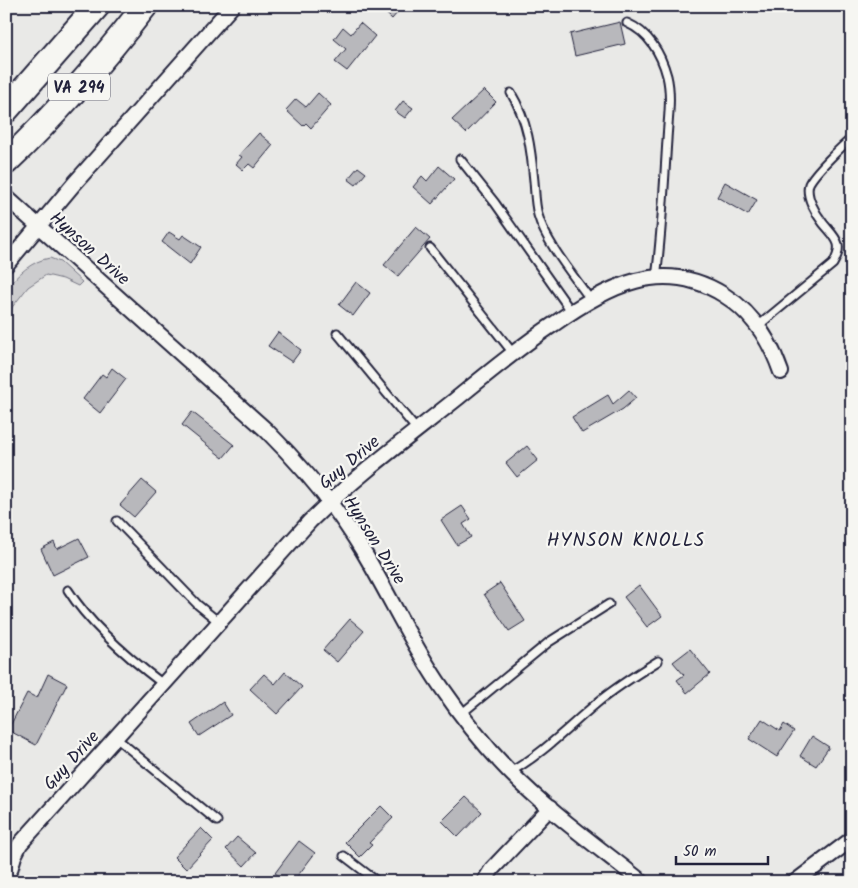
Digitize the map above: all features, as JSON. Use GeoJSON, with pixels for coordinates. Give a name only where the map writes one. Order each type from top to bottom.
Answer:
{"type":"FeatureCollection","features":[{"type":"Feature","properties":{"kind":"highway","name":"VA 294"},"geometry":{"type":"LineString","coordinates":[[6,110],[97,6]]}},
{"type":"Feature","properties":{"kind":"highway","name":"VA 294"},"geometry":{"type":"LineString","coordinates":[[6,162],[68,100],[145,6]]}},
{"type":"Feature","properties":{"kind":"street"},"geometry":{"type":"LineString","coordinates":[[6,265],[83,173],[232,6]]}},
{"type":"Feature","properties":{"kind":"street","name":"Hynson Drive"},"geometry":{"type":"LineString","coordinates":[[6,198],[266,430],[295,459],[330,502],[363,551],[416,647],[461,714],[510,772],[550,808],[642,882]]}},
{"type":"Feature","properties":{"kind":"street","name":"Guy Drive"},"geometry":{"type":"LineString","coordinates":[[8,870],[20,844],[310,521],[330,502],[417,430],[513,353],[571,311],[610,289],[629,282],[656,278],[689,280],[717,290],[737,304],[758,326],[768,340],[781,372]]}},
{"type":"Feature","properties":{"kind":"street"},"geometry":{"type":"LineString","coordinates":[[484,882],[492,869],[550,808]]}},
{"type":"Feature","properties":{"kind":"street"},"geometry":{"type":"LineString","coordinates":[[796,882],[852,839]]}},
{"type":"Feature","properties":{"kind":"lane"},"geometry":{"type":"LineString","coordinates":[[627,23],[643,32],[652,42],[667,76],[669,93],[661,229],[656,278]]}},
{"type":"Feature","properties":{"kind":"lane"},"geometry":{"type":"LineString","coordinates":[[510,94],[525,122],[530,141],[536,205],[543,228],[590,299]]}},
{"type":"Feature","properties":{"kind":"lane"},"geometry":{"type":"LineString","coordinates":[[758,326],[834,264],[838,256],[837,240],[816,212],[808,194],[809,185],[814,176],[852,138]]}},
{"type":"Feature","properties":{"kind":"lane"},"geometry":{"type":"LineString","coordinates":[[460,159],[495,203],[571,311]]}},
{"type":"Feature","properties":{"kind":"lane"},"geometry":{"type":"LineString","coordinates":[[430,248],[513,353]]}},
{"type":"Feature","properties":{"kind":"lane"},"geometry":{"type":"LineString","coordinates":[[337,333],[417,430]]}},
{"type":"Feature","properties":{"kind":"lane"},"geometry":{"type":"LineString","coordinates":[[117,521],[198,605],[219,622]]}},
{"type":"Feature","properties":{"kind":"lane"},"geometry":{"type":"LineString","coordinates":[[68,590],[87,615],[140,666],[163,684]]}},
{"type":"Feature","properties":{"kind":"lane"},"geometry":{"type":"LineString","coordinates":[[461,714],[549,642],[609,604]]}},
{"type":"Feature","properties":{"kind":"lane"},"geometry":{"type":"LineString","coordinates":[[510,772],[540,753],[598,702],[658,661]]}},
{"type":"Feature","properties":{"kind":"lane"},"geometry":{"type":"LineString","coordinates":[[116,738],[217,821]]}},
{"type":"Feature","properties":{"kind":"lane"},"geometry":{"type":"LineString","coordinates":[[344,856],[378,882]]}},
{"type":"Feature","properties":{"kind":"shaded area"},"geometry":{"type":"Polygon","coordinates":[[[50,258],[60,262],[82,282],[78,286],[63,279],[46,275],[28,287],[6,315],[6,288],[31,265],[50,258]]]}},
{"type":"Feature","properties":{"kind":"building"},"geometry":{"type":"Polygon","coordinates":[[[378,6],[403,6],[392,19],[378,6]]]}},
{"type":"Feature","properties":{"kind":"building"},"geometry":{"type":"Polygon","coordinates":[[[620,22],[625,44],[575,56],[570,34],[620,22]]]}},
{"type":"Feature","properties":{"kind":"building"},"geometry":{"type":"Polygon","coordinates":[[[360,23],[375,36],[347,71],[335,62],[346,49],[334,39],[343,27],[351,34],[360,23]]]}},
{"type":"Feature","properties":{"kind":"building"},"geometry":{"type":"Polygon","coordinates":[[[484,90],[496,102],[466,133],[452,120],[484,90]]]}},
{"type":"Feature","properties":{"kind":"building"},"geometry":{"type":"Polygon","coordinates":[[[318,93],[331,105],[311,128],[306,123],[303,126],[286,110],[296,99],[306,107],[318,93]]]}},
{"type":"Feature","properties":{"kind":"building"},"geometry":{"type":"Polygon","coordinates":[[[403,101],[413,108],[405,118],[395,111],[403,101]]]}},
{"type":"Feature","properties":{"kind":"building"},"geometry":{"type":"Polygon","coordinates":[[[259,133],[273,145],[254,168],[249,164],[243,170],[236,164],[242,157],[239,155],[259,133]]]}},
{"type":"Feature","properties":{"kind":"building"},"geometry":{"type":"Polygon","coordinates":[[[439,166],[454,179],[432,204],[413,187],[422,176],[427,181],[439,166]]]}},
{"type":"Feature","properties":{"kind":"building"},"geometry":{"type":"Polygon","coordinates":[[[358,167],[366,173],[356,185],[348,179],[358,167]]]}},
{"type":"Feature","properties":{"kind":"building"},"geometry":{"type":"Polygon","coordinates":[[[725,182],[757,200],[748,215],[717,197],[725,182]]]}},
{"type":"Feature","properties":{"kind":"building"},"geometry":{"type":"Polygon","coordinates":[[[416,227],[430,239],[398,276],[384,265],[416,227]]]}},
{"type":"Feature","properties":{"kind":"building"},"geometry":{"type":"Polygon","coordinates":[[[169,232],[180,239],[183,235],[201,247],[190,264],[162,242],[169,232]]]}},
{"type":"Feature","properties":{"kind":"building"},"geometry":{"type":"Polygon","coordinates":[[[356,282],[370,293],[353,316],[339,305],[356,282]]]}},
{"type":"Feature","properties":{"kind":"building"},"geometry":{"type":"Polygon","coordinates":[[[278,332],[301,350],[292,362],[268,346],[278,332]]]}},
{"type":"Feature","properties":{"kind":"building"},"geometry":{"type":"Polygon","coordinates":[[[112,368],[126,379],[100,413],[83,399],[102,374],[106,377],[112,368]]]}},
{"type":"Feature","properties":{"kind":"building"},"geometry":{"type":"Polygon","coordinates":[[[629,390],[636,398],[623,409],[582,433],[572,417],[608,395],[613,404],[629,390]]]}},
{"type":"Feature","properties":{"kind":"building"},"geometry":{"type":"Polygon","coordinates":[[[192,412],[234,445],[223,458],[182,425],[192,412]]]}},
{"type":"Feature","properties":{"kind":"building"},"geometry":{"type":"Polygon","coordinates":[[[527,446],[538,460],[517,477],[506,463],[527,446]]]}},
{"type":"Feature","properties":{"kind":"building"},"geometry":{"type":"Polygon","coordinates":[[[142,480],[156,492],[134,517],[120,505],[142,480]]]}},
{"type":"Feature","properties":{"kind":"building"},"geometry":{"type":"Polygon","coordinates":[[[462,506],[471,519],[463,524],[471,537],[457,545],[441,520],[462,506]]]}},
{"type":"Feature","properties":{"kind":"building"},"geometry":{"type":"Polygon","coordinates":[[[79,538],[89,557],[53,575],[41,549],[54,542],[57,549],[79,538]]]}},
{"type":"Feature","properties":{"kind":"building"},"geometry":{"type":"Polygon","coordinates":[[[500,583],[525,621],[509,631],[484,594],[500,583]]]}},
{"type":"Feature","properties":{"kind":"building"},"geometry":{"type":"Polygon","coordinates":[[[639,585],[662,616],[647,627],[624,597],[639,585]]]}},
{"type":"Feature","properties":{"kind":"building"},"geometry":{"type":"Polygon","coordinates":[[[350,619],[364,631],[337,662],[323,650],[350,619]]]}},
{"type":"Feature","properties":{"kind":"building"},"geometry":{"type":"Polygon","coordinates":[[[690,649],[710,674],[687,693],[677,680],[684,675],[673,662],[690,649]]]}},
{"type":"Feature","properties":{"kind":"building"},"geometry":{"type":"Polygon","coordinates":[[[285,672],[302,687],[277,714],[250,689],[264,674],[275,684],[285,672]]]}},
{"type":"Feature","properties":{"kind":"building"},"geometry":{"type":"Polygon","coordinates":[[[48,674],[67,684],[36,745],[8,730],[27,693],[37,698],[48,674]]]}},
{"type":"Feature","properties":{"kind":"building"},"geometry":{"type":"Polygon","coordinates":[[[223,702],[231,715],[199,736],[191,724],[223,702]]]}},
{"type":"Feature","properties":{"kind":"building"},"geometry":{"type":"Polygon","coordinates":[[[762,719],[780,731],[784,724],[794,731],[777,757],[749,739],[762,719]]]}},
{"type":"Feature","properties":{"kind":"building"},"geometry":{"type":"Polygon","coordinates":[[[812,736],[829,747],[816,766],[800,756],[812,736]]]}},
{"type":"Feature","properties":{"kind":"building"},"geometry":{"type":"Polygon","coordinates":[[[466,797],[482,812],[458,837],[442,821],[466,797]]]}},
{"type":"Feature","properties":{"kind":"building"},"geometry":{"type":"Polygon","coordinates":[[[381,806],[393,818],[369,843],[372,845],[360,857],[345,842],[381,806]]]}},
{"type":"Feature","properties":{"kind":"building"},"geometry":{"type":"Polygon","coordinates":[[[201,828],[213,840],[186,869],[174,857],[201,828]]]}},
{"type":"Feature","properties":{"kind":"building"},"geometry":{"type":"Polygon","coordinates":[[[237,837],[256,853],[244,866],[226,849],[237,837]]]}},
{"type":"Feature","properties":{"kind":"building"},"geometry":{"type":"Polygon","coordinates":[[[299,841],[315,853],[293,882],[287,882],[275,873],[299,841]]]}},
{"type":"Feature","properties":{"kind":"district","name":"HYNSON KNOLLS"},"geometry":{"type":"Point","coordinates":[626,539]}}]}
